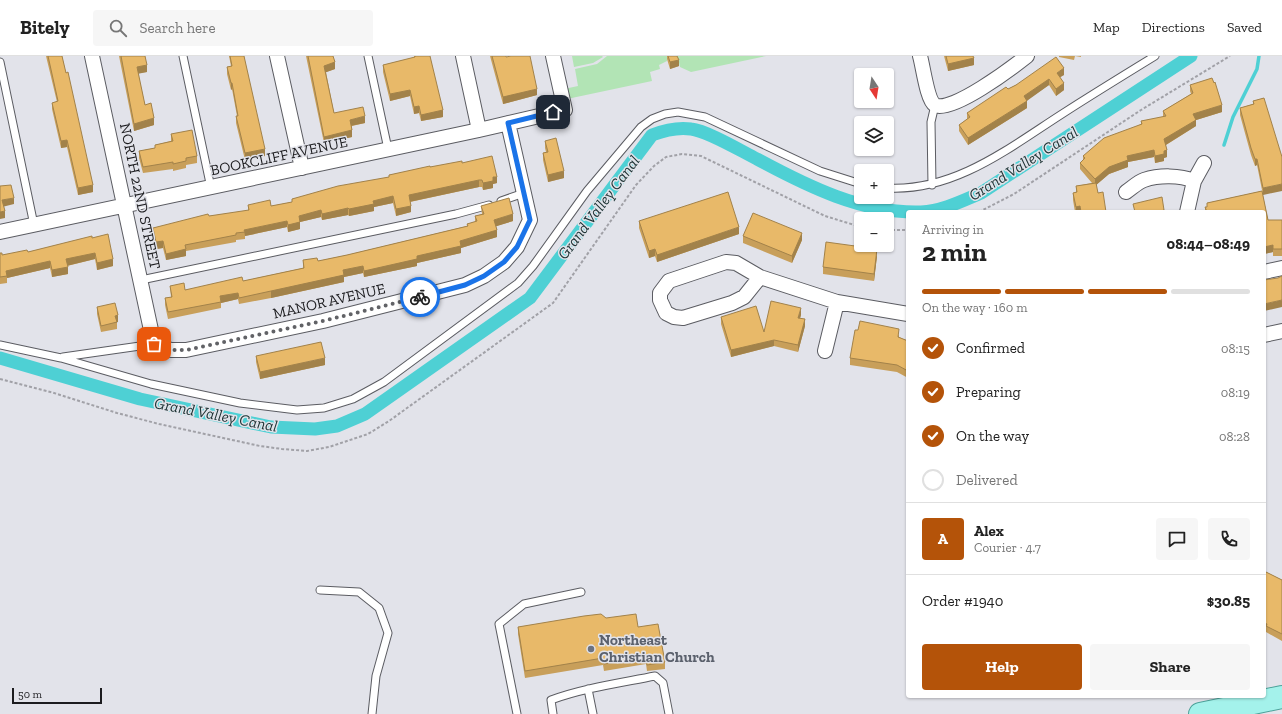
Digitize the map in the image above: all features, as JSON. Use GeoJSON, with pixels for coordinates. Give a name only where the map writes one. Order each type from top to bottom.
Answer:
{"type":"FeatureCollection","features":[{"type":"Feature","properties":{"kind":"main road"},"geometry":{"type":"LineString","coordinates":[[1200,714],[1282,697]]}},
{"type":"Feature","properties":{"kind":"street","name":"NORTH 22ND STREET"},"geometry":{"type":"LineString","coordinates":[[92,56],[154,344]]}},
{"type":"Feature","properties":{"kind":"street"},"geometry":{"type":"LineString","coordinates":[[277,56],[302,168]]}},
{"type":"Feature","properties":{"kind":"street"},"geometry":{"type":"LineString","coordinates":[[462,56],[479,130]]}},
{"type":"Feature","properties":{"kind":"street","name":"BOOKCLIFF AVENUE"},"geometry":{"type":"LineString","coordinates":[[0,232],[388,150],[565,110],[553,56]]}},
{"type":"Feature","properties":{"kind":"street"},"geometry":{"type":"LineString","coordinates":[[920,56],[930,100],[935,105],[946,107],[960,102],[1027,56]]}},
{"type":"Feature","properties":{"kind":"street"},"geometry":{"type":"LineString","coordinates":[[508,123],[524,193]]}},
{"type":"Feature","properties":{"kind":"street"},"geometry":{"type":"LineString","coordinates":[[1187,210],[1194,181],[1204,163]]}},
{"type":"Feature","properties":{"kind":"street"},"geometry":{"type":"LineString","coordinates":[[1126,192],[1144,180],[1154,178],[1185,177],[1194,181]]}},
{"type":"Feature","properties":{"kind":"street","name":"MANOR AVENUE"},"geometry":{"type":"LineString","coordinates":[[154,344],[171,350],[186,350],[323,321],[465,285],[484,276],[504,262],[517,247],[530,220],[524,193]]}},
{"type":"Feature","properties":{"kind":"street"},"geometry":{"type":"LineString","coordinates":[[760,277],[744,297],[732,304],[683,318],[674,317],[666,313],[660,300],[660,293],[670,281],[726,262],[736,263],[760,277],[837,302],[906,314]]}},
{"type":"Feature","properties":{"kind":"street"},"geometry":{"type":"LineString","coordinates":[[1266,272],[1282,268]]}},
{"type":"Feature","properties":{"kind":"street"},"geometry":{"type":"LineString","coordinates":[[825,351],[837,302]]}},
{"type":"Feature","properties":{"kind":"street"},"geometry":{"type":"LineString","coordinates":[[1266,335],[1282,331]]}},
{"type":"Feature","properties":{"kind":"lane"},"geometry":{"type":"LineString","coordinates":[[183,56],[211,188]]}},
{"type":"Feature","properties":{"kind":"lane"},"geometry":{"type":"LineString","coordinates":[[368,56],[388,150]]}},
{"type":"Feature","properties":{"kind":"lane"},"geometry":{"type":"LineString","coordinates":[[894,188],[932,185],[968,171],[988,161],[1155,56]]}},
{"type":"Feature","properties":{"kind":"lane"},"geometry":{"type":"LineString","coordinates":[[0,62],[34,225]]}},
{"type":"Feature","properties":{"kind":"lane"},"geometry":{"type":"LineString","coordinates":[[932,185],[931,122],[935,105]]}},
{"type":"Feature","properties":{"kind":"lane"},"geometry":{"type":"LineString","coordinates":[[0,344],[61,358],[151,384],[247,404],[297,410],[324,408],[353,398],[384,382],[518,283],[533,266],[587,191],[641,127],[652,119],[665,114],[678,112],[704,117],[820,171],[854,182]]}},
{"type":"Feature","properties":{"kind":"lane"},"geometry":{"type":"LineString","coordinates":[[141,280],[456,214],[524,193]]}},
{"type":"Feature","properties":{"kind":"lane"},"geometry":{"type":"LineString","coordinates":[[61,358],[154,344]]}},
{"type":"Feature","properties":{"kind":"lane"},"geometry":{"type":"LineString","coordinates":[[320,590],[359,592],[379,608],[388,633],[376,676],[372,714]]}},
{"type":"Feature","properties":{"kind":"lane"},"geometry":{"type":"LineString","coordinates":[[517,714],[499,624],[524,604],[581,592]]}},
{"type":"Feature","properties":{"kind":"lane"},"geometry":{"type":"LineString","coordinates":[[553,714],[551,700],[588,689],[655,676],[663,683],[669,714]]}},
{"type":"Feature","properties":{"kind":"lane"},"geometry":{"type":"LineString","coordinates":[[588,689],[593,714]]}},
{"type":"Feature","properties":{"kind":"path"},"geometry":{"type":"LineString","coordinates":[[983,210],[1014,194],[1141,110],[1230,56]]}},
{"type":"Feature","properties":{"kind":"path"},"geometry":{"type":"LineString","coordinates":[[894,230],[906,230]]}},
{"type":"Feature","properties":{"kind":"green space"},"geometry":{"type":"Polygon","coordinates":[[[572,56],[603,57],[593,63],[574,67],[572,56]]]}},
{"type":"Feature","properties":{"kind":"green space"},"geometry":{"type":"Polygon","coordinates":[[[607,56],[766,56],[691,72],[680,67],[678,58],[667,59],[667,61],[659,65],[660,69],[650,72],[652,81],[567,99],[564,89],[578,86],[575,69],[597,64],[607,56]]]}},
{"type":"Feature","properties":{"kind":"building"},"geometry":{"type":"Polygon","coordinates":[[[48,56],[62,56],[66,73],[68,72],[93,185],[78,188],[67,140],[61,141],[52,103],[58,101],[48,56]]]}},
{"type":"Feature","properties":{"kind":"building"},"geometry":{"type":"Polygon","coordinates":[[[121,56],[145,56],[147,65],[137,67],[145,105],[151,103],[154,118],[134,124],[121,56]]]}},
{"type":"Feature","properties":{"kind":"building"},"geometry":{"type":"Polygon","coordinates":[[[230,56],[244,56],[265,149],[245,153],[236,116],[238,116],[232,83],[227,67],[232,66],[230,56]]]}},
{"type":"Feature","properties":{"kind":"building"},"geometry":{"type":"Polygon","coordinates":[[[308,56],[333,56],[335,62],[324,66],[334,113],[363,107],[365,116],[350,120],[352,130],[324,137],[308,56]]]}},
{"type":"Feature","properties":{"kind":"building"},"geometry":{"type":"Polygon","coordinates":[[[415,56],[430,56],[443,110],[421,115],[419,106],[414,107],[410,90],[390,94],[383,65],[415,56]]]}},
{"type":"Feature","properties":{"kind":"building"},"geometry":{"type":"Polygon","coordinates":[[[492,56],[530,56],[537,89],[503,97],[492,56]]]}},
{"type":"Feature","properties":{"kind":"building"},"geometry":{"type":"Polygon","coordinates":[[[668,56],[677,56],[679,60],[670,62],[668,56]]]}},
{"type":"Feature","properties":{"kind":"building"},"geometry":{"type":"Polygon","coordinates":[[[946,56],[973,56],[974,58],[948,64],[946,56]]]}},
{"type":"Feature","properties":{"kind":"building"},"geometry":{"type":"Polygon","coordinates":[[[1056,57],[1064,68],[1057,73],[1064,83],[1056,89],[1049,79],[1024,96],[1027,101],[968,138],[959,125],[970,117],[967,113],[1006,87],[1008,89],[1016,85],[1056,57]]]}},
{"type":"Feature","properties":{"kind":"building"},"geometry":{"type":"Polygon","coordinates":[[[1212,78],[1214,83],[1215,82],[1222,105],[1193,114],[1196,120],[1164,139],[1167,150],[1164,151],[1164,154],[1155,156],[1154,150],[1127,156],[1128,160],[1109,167],[1095,179],[1080,163],[1085,158],[1083,156],[1104,138],[1142,124],[1141,121],[1166,116],[1163,111],[1193,93],[1190,85],[1212,78]]]}},
{"type":"Feature","properties":{"kind":"building"},"geometry":{"type":"Polygon","coordinates":[[[1264,98],[1282,157],[1282,184],[1263,188],[1257,159],[1255,159],[1251,148],[1240,108],[1254,104],[1253,101],[1264,98]]]}},
{"type":"Feature","properties":{"kind":"building"},"geometry":{"type":"Polygon","coordinates":[[[192,130],[197,156],[186,158],[186,161],[173,164],[173,162],[143,167],[139,151],[155,148],[155,145],[173,141],[171,134],[192,130]]]}},
{"type":"Feature","properties":{"kind":"building"},"geometry":{"type":"Polygon","coordinates":[[[556,138],[564,171],[548,175],[543,153],[548,152],[545,141],[556,138]]]}},
{"type":"Feature","properties":{"kind":"building"},"geometry":{"type":"Polygon","coordinates":[[[492,156],[497,177],[493,177],[493,181],[483,183],[482,180],[479,180],[409,195],[411,206],[396,209],[393,196],[373,201],[374,204],[349,209],[322,214],[321,210],[299,216],[300,222],[288,225],[287,221],[244,230],[245,232],[236,233],[236,235],[185,245],[186,249],[166,254],[163,241],[156,242],[153,228],[208,214],[209,216],[249,210],[248,205],[270,200],[271,206],[292,202],[292,199],[338,186],[389,177],[389,175],[430,166],[462,161],[462,163],[492,156]]]}},
{"type":"Feature","properties":{"kind":"building"},"geometry":{"type":"Polygon","coordinates":[[[1096,183],[1098,193],[1103,192],[1106,210],[1081,210],[1080,206],[1076,207],[1073,193],[1077,192],[1076,186],[1096,183]]]}},
{"type":"Feature","properties":{"kind":"building"},"geometry":{"type":"Polygon","coordinates":[[[11,185],[14,198],[2,200],[5,211],[0,212],[0,186],[11,185]]]}},
{"type":"Feature","properties":{"kind":"building"},"geometry":{"type":"Polygon","coordinates":[[[1262,191],[1266,210],[1206,210],[1205,207],[1207,207],[1207,203],[1262,191]]]}},
{"type":"Feature","properties":{"kind":"building"},"geometry":{"type":"Polygon","coordinates":[[[728,192],[739,227],[657,255],[655,249],[649,251],[639,221],[728,192]]]}},
{"type":"Feature","properties":{"kind":"building"},"geometry":{"type":"Polygon","coordinates":[[[1162,197],[1164,210],[1134,210],[1133,204],[1162,197]]]}},
{"type":"Feature","properties":{"kind":"building"},"geometry":{"type":"Polygon","coordinates":[[[509,198],[513,214],[494,220],[497,230],[460,241],[461,246],[417,256],[417,259],[364,271],[363,266],[343,270],[344,275],[239,298],[238,293],[220,296],[221,302],[168,312],[165,298],[172,297],[170,286],[184,283],[185,290],[242,277],[243,281],[304,268],[303,260],[317,258],[318,261],[468,226],[467,224],[477,221],[475,216],[484,214],[481,206],[509,198]]]}},
{"type":"Feature","properties":{"kind":"building"},"geometry":{"type":"Polygon","coordinates":[[[1266,210],[1268,220],[1282,220],[1282,249],[1273,249],[1273,245],[1266,247],[1266,210]]]}},
{"type":"Feature","properties":{"kind":"building"},"geometry":{"type":"Polygon","coordinates":[[[753,213],[802,233],[792,256],[743,236],[753,213]]]}},
{"type":"Feature","properties":{"kind":"building"},"geometry":{"type":"Polygon","coordinates":[[[108,234],[113,259],[97,263],[95,253],[66,259],[68,267],[52,270],[50,261],[6,271],[7,276],[0,277],[0,253],[2,253],[2,255],[27,250],[28,252],[92,236],[92,238],[108,234]]]}},
{"type":"Feature","properties":{"kind":"building"},"geometry":{"type":"Polygon","coordinates":[[[826,242],[854,246],[854,252],[877,252],[874,274],[823,267],[826,242]]]}},
{"type":"Feature","properties":{"kind":"building"},"geometry":{"type":"Polygon","coordinates":[[[1282,276],[1282,300],[1266,304],[1266,280],[1282,276]]]}},
{"type":"Feature","properties":{"kind":"building"},"geometry":{"type":"Polygon","coordinates":[[[771,301],[801,308],[798,318],[805,319],[798,345],[774,340],[731,350],[721,317],[756,306],[764,332],[771,301]]]}},
{"type":"Feature","properties":{"kind":"building"},"geometry":{"type":"Polygon","coordinates":[[[115,303],[118,315],[115,316],[117,322],[101,326],[97,307],[115,303]]]}},
{"type":"Feature","properties":{"kind":"building"},"geometry":{"type":"Polygon","coordinates":[[[860,321],[899,329],[898,337],[906,340],[906,370],[897,365],[850,358],[855,330],[858,330],[860,321]]]}},
{"type":"Feature","properties":{"kind":"building"},"geometry":{"type":"Polygon","coordinates":[[[321,342],[325,358],[260,372],[256,356],[321,342]]]}},
{"type":"Feature","properties":{"kind":"building"},"geometry":{"type":"Polygon","coordinates":[[[1266,572],[1282,580],[1282,634],[1266,626],[1266,572]]]}},
{"type":"Feature","properties":{"kind":"building","name":"Northeast Christian Church"},"geometry":{"type":"Polygon","coordinates":[[[601,614],[606,618],[636,614],[638,627],[658,624],[665,662],[647,665],[646,658],[604,664],[603,658],[525,671],[518,627],[601,614]]]}},
{"type":"Feature","properties":{"kind":"waterway","name":"Grand Valley Canal"},"geometry":{"type":"LineString","coordinates":[[937,210],[981,193],[1191,56]]}},
{"type":"Feature","properties":{"kind":"waterway"},"geometry":{"type":"LineString","coordinates":[[1224,145],[1233,117],[1257,69],[1259,56]]}},
{"type":"Feature","properties":{"kind":"waterway","name":"Grand Valley Canal"},"geometry":{"type":"LineString","coordinates":[[0,358],[140,399],[271,427],[315,429],[337,426],[365,414],[530,298],[652,135],[666,130],[686,128],[706,133],[796,179],[836,196],[878,208],[906,211]]}},
{"type":"Feature","properties":{"kind":"way so far"},"geometry":{"type":"LineString","coordinates":[[154,344],[171,350],[186,350],[323,321],[420,297]]}},
{"type":"Feature","properties":{"kind":"place","name":"Northeast Christian Church"},"geometry":{"type":"Point","coordinates":[591,649]}},
{"type":"Feature","properties":{"kind":"route"},"geometry":{"type":"LineString","coordinates":[[420,297],[465,285],[484,276],[504,262],[517,247],[530,220],[508,123],[553,112]]}}]}
